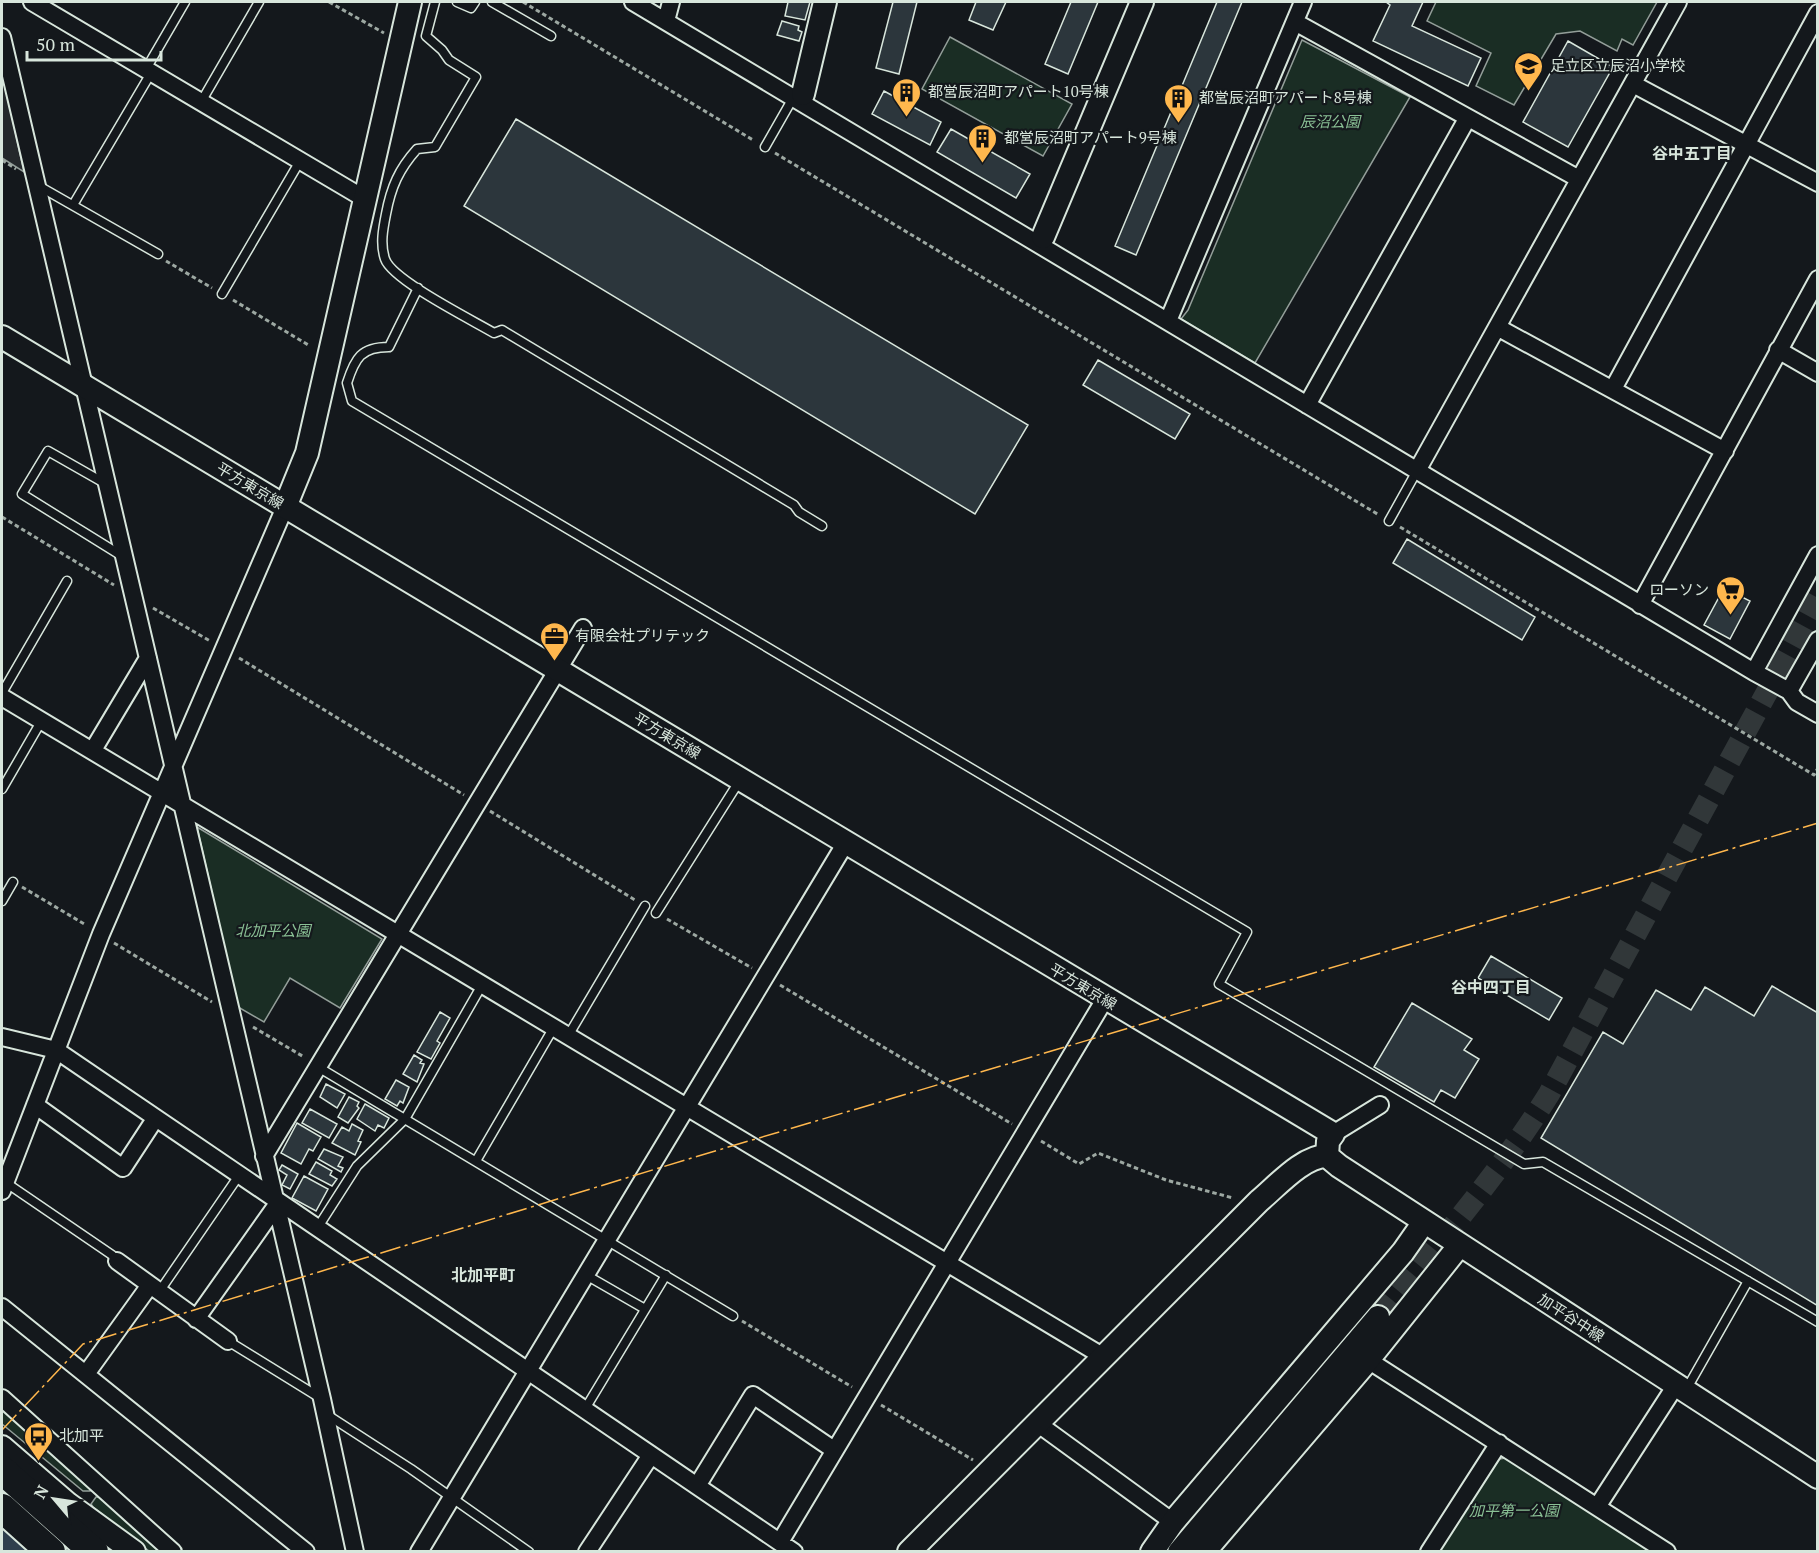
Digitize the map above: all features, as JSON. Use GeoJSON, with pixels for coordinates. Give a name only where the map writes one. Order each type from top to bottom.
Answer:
{"type":"FeatureCollection","features":[{"type":"Feature","properties":{"kind":"highway"},"geometry":{"type":"LineString","coordinates":[[2,1470],[94,1551]]}},
{"type":"Feature","properties":{"kind":"highway"},"geometry":{"type":"LineString","coordinates":[[2,1508],[51,1551]]}},
{"type":"Feature","properties":{"kind":"street"},"geometry":{"type":"LineString","coordinates":[[32,2],[365,199]]}},
{"type":"Feature","properties":{"kind":"street"},"geometry":{"type":"LineString","coordinates":[[3,1186],[101,934],[307,453],[409,2]]}},
{"type":"Feature","properties":{"kind":"street"},"geometry":{"type":"LineString","coordinates":[[633,2],[1041,241],[1307,405],[1418,469],[1640,605],[1789,691],[1797,702],[1818,714]]}},
{"type":"Feature","properties":{"kind":"street"},"geometry":{"type":"LineString","coordinates":[[666,21],[671,2]]}},
{"type":"Feature","properties":{"kind":"street"},"geometry":{"type":"LineString","coordinates":[[799,98],[825,2]]}},
{"type":"Feature","properties":{"kind":"street"},"geometry":{"type":"LineString","coordinates":[[1041,241],[1142,2]]}},
{"type":"Feature","properties":{"kind":"street"},"geometry":{"type":"LineString","coordinates":[[1168,321],[1303,2]]}},
{"type":"Feature","properties":{"kind":"street"},"geometry":{"type":"LineString","coordinates":[[1418,469],[1678,2]]}},
{"type":"Feature","properties":{"kind":"street"},"geometry":{"type":"LineString","coordinates":[[1613,389],[1818,13]]}},
{"type":"Feature","properties":{"kind":"street"},"geometry":{"type":"LineString","coordinates":[[1295,22],[1579,179]]}},
{"type":"Feature","properties":{"kind":"street"},"geometry":{"type":"LineString","coordinates":[[2,37],[148,658],[180,804],[324,1407],[355,1551]]}},
{"type":"Feature","properties":{"kind":"street"},"geometry":{"type":"LineString","coordinates":[[1633,84],[1818,183]]}},
{"type":"Feature","properties":{"kind":"street"},"geometry":{"type":"LineString","coordinates":[[1307,405],[1467,119]]}},
{"type":"Feature","properties":{"kind":"street"},"geometry":{"type":"LineString","coordinates":[[1640,605],[1818,279]]}},
{"type":"Feature","properties":{"kind":"street"},"geometry":{"type":"LineString","coordinates":[[1497,327],[1725,451]]}},
{"type":"Feature","properties":{"kind":"street","name":"平方東京線"},"geometry":{"type":"LineString","coordinates":[[2,337],[1105,999],[1330,1145]]}},
{"type":"Feature","properties":{"kind":"street"},"geometry":{"type":"LineString","coordinates":[[1778,350],[1818,373]]}},
{"type":"Feature","properties":{"kind":"street"},"geometry":{"type":"LineString","coordinates":[[1754,672],[1818,555]]}},
{"type":"Feature","properties":{"kind":"street"},"geometry":{"type":"LineString","coordinates":[[264,1156],[583,628]]}},
{"type":"Feature","properties":{"kind":"street"},"geometry":{"type":"LineString","coordinates":[[1789,691],[1818,640]]}},
{"type":"Feature","properties":{"kind":"street"},"geometry":{"type":"LineString","coordinates":[[93,750],[148,658]]}},
{"type":"Feature","properties":{"kind":"street"},"geometry":{"type":"LineString","coordinates":[[2,695],[1104,1357]]}},
{"type":"Feature","properties":{"kind":"street"},"geometry":{"type":"LineString","coordinates":[[419,1551],[845,844]]}},
{"type":"Feature","properties":{"kind":"street"},"geometry":{"type":"LineString","coordinates":[[780,1542],[1105,999]]}},
{"type":"Feature","properties":{"kind":"street"},"geometry":{"type":"LineString","coordinates":[[2,1037],[56,1050],[155,1119],[240,1174],[275,1202],[318,1227],[794,1551]]}},
{"type":"Feature","properties":{"kind":"street"},"geometry":{"type":"LineString","coordinates":[[909,1551],[1259,1201],[1380,1105]]}},
{"type":"Feature","properties":{"kind":"street"},"geometry":{"type":"LineString","coordinates":[[34,1106],[123,1168],[155,1119]]}},
{"type":"Feature","properties":{"kind":"street","name":"加平谷中線"},"geometry":{"type":"LineString","coordinates":[[1330,1145],[1339,1167],[1818,1477]]}},
{"type":"Feature","properties":{"kind":"street"},"geometry":{"type":"LineString","coordinates":[[196,1319],[275,1202]]}},
{"type":"Feature","properties":{"kind":"street"},"geometry":{"type":"LineString","coordinates":[[1152,1551],[1173,1522],[1404,1252],[1424,1222]]}},
{"type":"Feature","properties":{"kind":"street"},"geometry":{"type":"LineString","coordinates":[[1210,1550],[1368,1360],[1459,1246]]}},
{"type":"Feature","properties":{"kind":"street"},"geometry":{"type":"LineString","coordinates":[[117,1262],[228,1341]]}},
{"type":"Feature","properties":{"kind":"street"},"geometry":{"type":"LineString","coordinates":[[86,1374],[154,1289]]}},
{"type":"Feature","properties":{"kind":"street"},"geometry":{"type":"LineString","coordinates":[[2,1307],[306,1551]]}},
{"type":"Feature","properties":{"kind":"street"},"geometry":{"type":"LineString","coordinates":[[1179,1551],[1378,1317]]}},
{"type":"Feature","properties":{"kind":"street"},"geometry":{"type":"LineString","coordinates":[[1368,1360],[1667,1551]]}},
{"type":"Feature","properties":{"kind":"street"},"geometry":{"type":"LineString","coordinates":[[1597,1507],[1680,1388]]}},
{"type":"Feature","properties":{"kind":"street"},"geometry":{"type":"LineString","coordinates":[[697,1486],[753,1395],[834,1450]]}},
{"type":"Feature","properties":{"kind":"street"},"geometry":{"type":"LineString","coordinates":[[2,1398],[173,1551]]}},
{"type":"Feature","properties":{"kind":"street"},"geometry":{"type":"LineString","coordinates":[[1037,1423],[1173,1522]]}},
{"type":"Feature","properties":{"kind":"street"},"geometry":{"type":"LineString","coordinates":[[1429,1551],[1499,1443]]}},
{"type":"Feature","properties":{"kind":"street"},"geometry":{"type":"LineString","coordinates":[[2,1447],[68,1504],[134,1551]]}},
{"type":"Feature","properties":{"kind":"street"},"geometry":{"type":"LineString","coordinates":[[587,1551],[651,1455]]}},
{"type":"Feature","properties":{"kind":"lane"},"geometry":{"type":"LineString","coordinates":[[73,205],[185,2]]}},
{"type":"Feature","properties":{"kind":"lane"},"geometry":{"type":"LineString","coordinates":[[201,102],[259,2]]}},
{"type":"Feature","properties":{"kind":"lane"},"geometry":{"type":"LineString","coordinates":[[435,2],[426,36],[442,50],[449,60],[476,77],[435,147],[417,149],[400,168],[388,205],[382,234],[386,262],[393,271],[418,288],[494,333],[502,330],[794,505],[799,512],[822,526]]}},
{"type":"Feature","properties":{"kind":"lane"},"geometry":{"type":"LineString","coordinates":[[458,2],[471,8],[475,2]]}},
{"type":"Feature","properties":{"kind":"lane"},"geometry":{"type":"LineString","coordinates":[[492,2],[551,36]]}},
{"type":"Feature","properties":{"kind":"lane"},"geometry":{"type":"LineString","coordinates":[[765,147],[799,98]]}},
{"type":"Feature","properties":{"kind":"lane"},"geometry":{"type":"LineString","coordinates":[[222,294],[300,161]]}},
{"type":"Feature","properties":{"kind":"lane"},"geometry":{"type":"LineString","coordinates":[[37,185],[158,254]]}},
{"type":"Feature","properties":{"kind":"lane"},"geometry":{"type":"LineString","coordinates":[[418,288],[389,347],[368,348],[359,357],[347,383],[352,401],[1247,932],[1219,984],[1524,1164],[1543,1162],[1818,1322]]}},
{"type":"Feature","properties":{"kind":"lane"},"geometry":{"type":"LineString","coordinates":[[106,485],[48,451],[22,494],[124,557]]}},
{"type":"Feature","properties":{"kind":"lane"},"geometry":{"type":"LineString","coordinates":[[1389,521],[1418,469]]}},
{"type":"Feature","properties":{"kind":"lane"},"geometry":{"type":"LineString","coordinates":[[2,695],[67,581]]}},
{"type":"Feature","properties":{"kind":"lane"},"geometry":{"type":"LineString","coordinates":[[2,789],[42,720]]}},
{"type":"Feature","properties":{"kind":"lane"},"geometry":{"type":"LineString","coordinates":[[656,913],[740,780]]}},
{"type":"Feature","properties":{"kind":"lane"},"geometry":{"type":"LineString","coordinates":[[2,901],[13,882]]}},
{"type":"Feature","properties":{"kind":"lane"},"geometry":{"type":"LineString","coordinates":[[476,1161],[645,906]]}},
{"type":"Feature","properties":{"kind":"lane"},"geometry":{"type":"LineString","coordinates":[[318,1227],[357,1167],[405,1119],[482,985]]}},
{"type":"Feature","properties":{"kind":"lane"},"geometry":{"type":"LineString","coordinates":[[318,1067],[733,1316]]}},
{"type":"Feature","properties":{"kind":"lane"},"geometry":{"type":"LineString","coordinates":[[154,1289],[240,1174]]}},
{"type":"Feature","properties":{"kind":"lane"},"geometry":{"type":"LineString","coordinates":[[3,1186],[112,1255],[117,1262]]}},
{"type":"Feature","properties":{"kind":"lane"},"geometry":{"type":"LineString","coordinates":[[586,1275],[645,1309]]}},
{"type":"Feature","properties":{"kind":"lane"},"geometry":{"type":"LineString","coordinates":[[585,1409],[666,1275]]}},
{"type":"Feature","properties":{"kind":"lane"},"geometry":{"type":"LineString","coordinates":[[1680,1388],[1748,1281]]}},
{"type":"Feature","properties":{"kind":"lane"},"geometry":{"type":"LineString","coordinates":[[228,1341],[529,1551]]}},
{"type":"Feature","properties":{"kind":"path"},"geometry":{"type":"LineString","coordinates":[[329,2],[401,42]]}},
{"type":"Feature","properties":{"kind":"path"},"geometry":{"type":"LineString","coordinates":[[523,2],[1814,775],[1818,768]]}},
{"type":"Feature","properties":{"kind":"path"},"geometry":{"type":"LineString","coordinates":[[158,254],[329,357]]}},
{"type":"Feature","properties":{"kind":"path"},"geometry":{"type":"LineString","coordinates":[[2,517],[224,649],[645,906]]}},
{"type":"Feature","properties":{"kind":"path"},"geometry":{"type":"LineString","coordinates":[[13,882],[318,1067]]}},
{"type":"Feature","properties":{"kind":"path"},"geometry":{"type":"LineString","coordinates":[[656,913],[1079,1164],[1098,1153],[1166,1180],[1244,1200]]}},
{"type":"Feature","properties":{"kind":"green space"},"geometry":{"type":"Polygon","coordinates":[[[1436,2],[1657,2],[1633,45],[1622,39],[1617,51],[1580,31],[1556,34],[1514,105],[1476,86],[1491,53],[1427,21],[1436,2]]]}},
{"type":"Feature","properties":{"kind":"green space"},"geometry":{"type":"Polygon","coordinates":[[[950,37],[1072,104],[1043,156],[922,89],[950,37]]]}},
{"type":"Feature","properties":{"kind":"green space","name":"辰沼公園"},"geometry":{"type":"Polygon","coordinates":[[[1302,40],[1410,97],[1255,363],[1181,319],[1188,310],[1302,40]]]}},
{"type":"Feature","properties":{"kind":"green space","name":"北加平公園"},"geometry":{"type":"Polygon","coordinates":[[[197,827],[382,939],[340,1008],[290,978],[264,1022],[238,1007],[197,827]]]}},
{"type":"Feature","properties":{"kind":"green space"},"geometry":{"type":"Polygon","coordinates":[[[2,1406],[91,1487],[90,1491],[83,1491],[2,1424],[2,1406]]]}},
{"type":"Feature","properties":{"kind":"green space","name":"加平第一公園"},"geometry":{"type":"Polygon","coordinates":[[[1506,1458],[1653,1552],[1438,1552],[1499,1459],[1506,1458]]]}},
{"type":"Feature","properties":{"kind":"green space"},"geometry":{"type":"Polygon","coordinates":[[[96,1497],[102,1497],[159,1551],[149,1551],[93,1507],[91,1504],[96,1497]]]}},
{"type":"Feature","properties":{"kind":"shaded area"},"geometry":{"type":"Polygon","coordinates":[[[2,75],[12,117],[24,172],[2,158],[2,75]]]}},
{"type":"Feature","properties":{"kind":"water"},"geometry":{"type":"Polygon","coordinates":[[[2,1526],[31,1551],[2,1551],[2,1526]]]}},
{"type":"Feature","properties":{"kind":"building"},"geometry":{"type":"Polygon","coordinates":[[[788,2],[810,2],[805,20],[785,16],[788,2]]]}},
{"type":"Feature","properties":{"kind":"building"},"geometry":{"type":"Polygon","coordinates":[[[893,2],[917,2],[899,74],[876,68],[893,2]]]}},
{"type":"Feature","properties":{"kind":"building"},"geometry":{"type":"Polygon","coordinates":[[[976,2],[1006,2],[993,30],[969,20],[976,2]]]}},
{"type":"Feature","properties":{"kind":"building"},"geometry":{"type":"Polygon","coordinates":[[[1071,2],[1098,2],[1068,74],[1045,64],[1071,2]]]}},
{"type":"Feature","properties":{"kind":"building","name":"都営辰沼町アパート8号棟"},"geometry":{"type":"Polygon","coordinates":[[[1217,2],[1242,2],[1136,255],[1115,246],[1217,2]]]}},
{"type":"Feature","properties":{"kind":"building"},"geometry":{"type":"Polygon","coordinates":[[[1386,2],[1423,2],[1412,26],[1481,58],[1468,86],[1373,41],[1390,5],[1386,2]]]}},
{"type":"Feature","properties":{"kind":"building"},"geometry":{"type":"Polygon","coordinates":[[[782,21],[799,26],[798,30],[802,32],[799,41],[777,35],[782,21]]]}},
{"type":"Feature","properties":{"kind":"building"},"geometry":{"type":"Polygon","coordinates":[[[1568,41],[1613,67],[1568,147],[1523,122],[1568,41]]]}},
{"type":"Feature","properties":{"kind":"building","name":"都営辰沼町アパート10号棟"},"geometry":{"type":"Polygon","coordinates":[[[884,91],[941,122],[930,145],[872,114],[884,91]]]}},
{"type":"Feature","properties":{"kind":"building"},"geometry":{"type":"Polygon","coordinates":[[[516,119],[1028,425],[975,514],[464,206],[516,119]]]}},
{"type":"Feature","properties":{"kind":"building","name":"都営辰沼町アパート9号棟"},"geometry":{"type":"Polygon","coordinates":[[[951,129],[1030,174],[1016,198],[937,152],[951,129]]]}},
{"type":"Feature","properties":{"kind":"building"},"geometry":{"type":"Polygon","coordinates":[[[1098,360],[1190,414],[1175,439],[1083,385],[1098,360]]]}},
{"type":"Feature","properties":{"kind":"building"},"geometry":{"type":"Polygon","coordinates":[[[1407,539],[1535,617],[1522,640],[1393,563],[1407,539]]]}},
{"type":"Feature","properties":{"kind":"building"},"geometry":{"type":"Polygon","coordinates":[[[1724,588],[1750,601],[1730,639],[1704,625],[1724,588]]]}},
{"type":"Feature","properties":{"kind":"building"},"geometry":{"type":"Polygon","coordinates":[[[1491,956],[1562,998],[1549,1020],[1478,978],[1491,956]]]}},
{"type":"Feature","properties":{"kind":"building"},"geometry":{"type":"Polygon","coordinates":[[[1772,986],[1818,1013],[1818,1306],[1541,1138],[1603,1032],[1623,1044],[1656,990],[1691,1010],[1705,987],[1754,1016],[1772,986]]]}},
{"type":"Feature","properties":{"kind":"building"},"geometry":{"type":"Polygon","coordinates":[[[1412,1003],[1472,1039],[1464,1050],[1479,1059],[1455,1098],[1441,1090],[1434,1102],[1374,1067],[1412,1003]]]}},
{"type":"Feature","properties":{"kind":"building"},"geometry":{"type":"Polygon","coordinates":[[[440,1012],[450,1018],[437,1041],[440,1043],[431,1059],[417,1052],[440,1012]]]}},
{"type":"Feature","properties":{"kind":"building"},"geometry":{"type":"Polygon","coordinates":[[[414,1055],[422,1060],[420,1063],[424,1064],[417,1082],[403,1074],[414,1055]]]}},
{"type":"Feature","properties":{"kind":"building"},"geometry":{"type":"Polygon","coordinates":[[[396,1080],[409,1087],[403,1103],[400,1101],[397,1106],[385,1099],[396,1080]]]}},
{"type":"Feature","properties":{"kind":"building"},"geometry":{"type":"Polygon","coordinates":[[[326,1084],[345,1094],[337,1108],[320,1097],[326,1084]]]}},
{"type":"Feature","properties":{"kind":"building"},"geometry":{"type":"Polygon","coordinates":[[[349,1097],[359,1102],[357,1106],[359,1108],[348,1123],[338,1117],[349,1097]]]}},
{"type":"Feature","properties":{"kind":"building"},"geometry":{"type":"Polygon","coordinates":[[[365,1104],[389,1118],[384,1128],[378,1125],[375,1131],[357,1119],[365,1104]]]}},
{"type":"Feature","properties":{"kind":"building"},"geometry":{"type":"Polygon","coordinates":[[[310,1109],[337,1124],[329,1138],[302,1123],[310,1109]]]}},
{"type":"Feature","properties":{"kind":"building"},"geometry":{"type":"Polygon","coordinates":[[[297,1123],[321,1137],[313,1151],[309,1149],[301,1164],[281,1153],[297,1123]]]}},
{"type":"Feature","properties":{"kind":"building"},"geometry":{"type":"Polygon","coordinates":[[[352,1124],[363,1130],[355,1155],[332,1143],[342,1127],[349,1131],[352,1124]]]}},
{"type":"Feature","properties":{"kind":"building"},"geometry":{"type":"Polygon","coordinates":[[[324,1149],[343,1157],[338,1166],[343,1168],[341,1172],[318,1159],[324,1149]]]}},
{"type":"Feature","properties":{"kind":"building"},"geometry":{"type":"Polygon","coordinates":[[[316,1162],[332,1171],[330,1175],[337,1179],[332,1186],[309,1174],[316,1162]]]}},
{"type":"Feature","properties":{"kind":"building"},"geometry":{"type":"Polygon","coordinates":[[[282,1165],[298,1174],[290,1189],[282,1185],[287,1175],[279,1170],[282,1165]]]}},
{"type":"Feature","properties":{"kind":"building"},"geometry":{"type":"Polygon","coordinates":[[[304,1176],[328,1189],[316,1211],[292,1198],[304,1176]]]}},
{"type":"Feature","properties":{"kind":"tunnel"},"geometry":{"type":"LineString","coordinates":[[1378,1317],[1489,1180],[1549,1094],[1818,598]]}},
{"type":"Feature","properties":{"kind":"power"},"geometry":{"type":"LineString","coordinates":[[2,1430],[83,1344],[695,1157],[1818,823]]}},
{"type":"Feature","properties":{"kind":"place","name":"足立区立辰沼小学校"},"geometry":{"type":"Point","coordinates":[1529,92]}},
{"type":"Feature","properties":{"kind":"place","name":"都営辰沼町アパート10号棟"},"geometry":{"type":"Point","coordinates":[907,118]}},
{"type":"Feature","properties":{"kind":"place","name":"都営辰沼町アパート8号棟"},"geometry":{"type":"Point","coordinates":[1178,124]}},
{"type":"Feature","properties":{"kind":"place","name":"都営辰沼町アパート9号棟"},"geometry":{"type":"Point","coordinates":[983,164]}},
{"type":"Feature","properties":{"kind":"place","name":"ローソン"},"geometry":{"type":"Point","coordinates":[1730,616]}},
{"type":"Feature","properties":{"kind":"place","name":"有限会社プリテック"},"geometry":{"type":"Point","coordinates":[554,662]}},
{"type":"Feature","properties":{"kind":"place","name":"北加平"},"geometry":{"type":"Point","coordinates":[38,1462]}},
{"type":"Feature","properties":{"kind":"district","name":"谷中五丁目"},"geometry":{"type":"Point","coordinates":[1692,153]}},
{"type":"Feature","properties":{"kind":"district","name":"谷中四丁目"},"geometry":{"type":"Point","coordinates":[1491,987]}},
{"type":"Feature","properties":{"kind":"district","name":"北加平町"},"geometry":{"type":"Point","coordinates":[483,1275]}}]}
